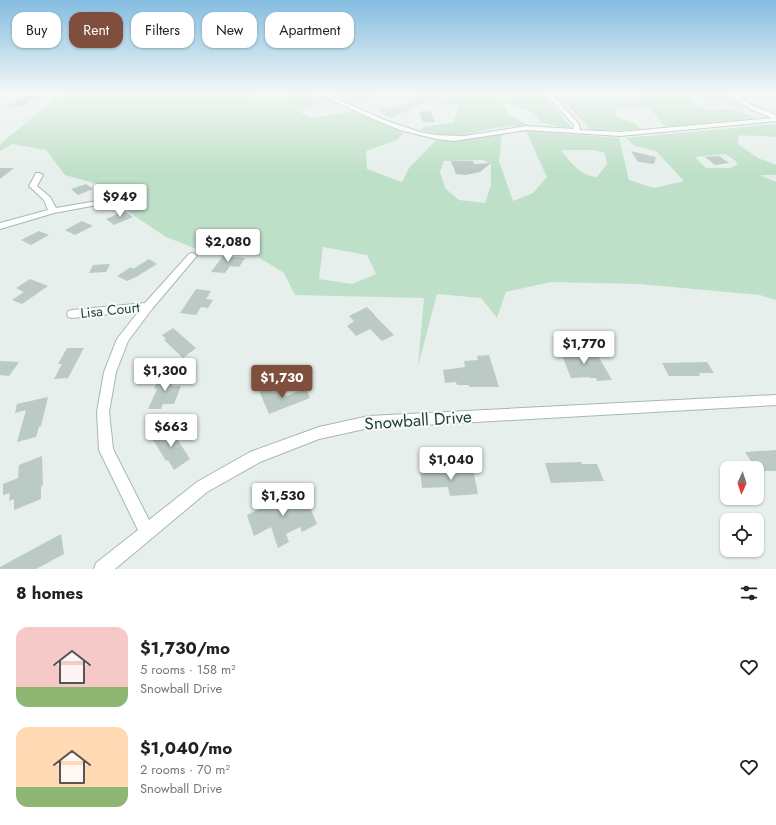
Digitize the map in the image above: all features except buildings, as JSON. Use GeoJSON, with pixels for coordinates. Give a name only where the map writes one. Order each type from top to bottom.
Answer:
{"type":"FeatureCollection","features":[{"type":"Feature","properties":{"kind":"street"},"geometry":{"type":"LineString","coordinates":[[381,120],[403,129],[454,139],[517,129],[537,128],[577,131],[601,135],[761,120]]}},
{"type":"Feature","properties":{"kind":"street"},"geometry":{"type":"LineString","coordinates":[[572,120],[577,125],[577,131]]}},
{"type":"Feature","properties":{"kind":"street"},"geometry":{"type":"LineString","coordinates":[[39,175],[33,186],[47,199],[53,211]]}},
{"type":"Feature","properties":{"kind":"street"},"geometry":{"type":"LineString","coordinates":[[0,226],[53,211],[97,203]]}},
{"type":"Feature","properties":{"kind":"street"},"geometry":{"type":"LineString","coordinates":[[147,532],[106,450],[104,412],[110,372],[123,339],[148,306],[192,256]]}},
{"type":"Feature","properties":{"kind":"street","name":"Lisa Court"},"geometry":{"type":"LineString","coordinates":[[72,314],[148,306]]}},
{"type":"Feature","properties":{"kind":"street","name":"Snowball Drive"},"geometry":{"type":"LineString","coordinates":[[102,569],[202,487],[255,457],[320,433],[369,422],[776,400]]}},
{"type":"Feature","properties":{"kind":"green space"},"geometry":{"type":"Polygon","coordinates":[[[30,120],[372,120],[403,133],[397,140],[366,151],[367,169],[402,182],[409,168],[435,141],[465,140],[502,134],[499,161],[513,201],[533,193],[547,177],[526,131],[619,138],[629,180],[654,188],[684,181],[656,151],[635,146],[626,138],[776,124],[776,137],[739,135],[738,144],[758,158],[776,165],[776,175],[760,175],[776,182],[776,300],[760,295],[639,284],[551,282],[506,292],[497,318],[481,298],[437,294],[418,366],[424,298],[295,295],[284,273],[240,246],[197,249],[166,237],[109,199],[108,187],[65,175],[46,150],[12,144],[0,151],[0,144],[30,120]],[[561,150],[576,168],[591,176],[597,177],[607,164],[605,153],[594,150],[561,150]],[[725,154],[695,157],[706,168],[730,168],[737,165],[736,161],[725,154]],[[483,160],[444,161],[440,172],[445,188],[459,200],[485,203],[491,185],[491,164],[483,160]],[[323,247],[319,279],[352,284],[376,274],[367,255],[323,247]]]}},
{"type":"Feature","properties":{"kind":"green space"},"geometry":{"type":"Polygon","coordinates":[[[454,120],[518,120],[528,125],[501,127],[452,137],[420,130],[426,126],[453,123],[454,120]]]}},
{"type":"Feature","properties":{"kind":"green space"},"geometry":{"type":"Polygon","coordinates":[[[539,120],[565,120],[573,129],[541,123],[539,120]]]}},
{"type":"Feature","properties":{"kind":"green space"},"geometry":{"type":"Polygon","coordinates":[[[581,120],[624,120],[635,123],[642,130],[591,130],[581,120]]]}},
{"type":"Feature","properties":{"kind":"green space"},"geometry":{"type":"Polygon","coordinates":[[[659,120],[740,120],[665,127],[659,120]]]}}]}
